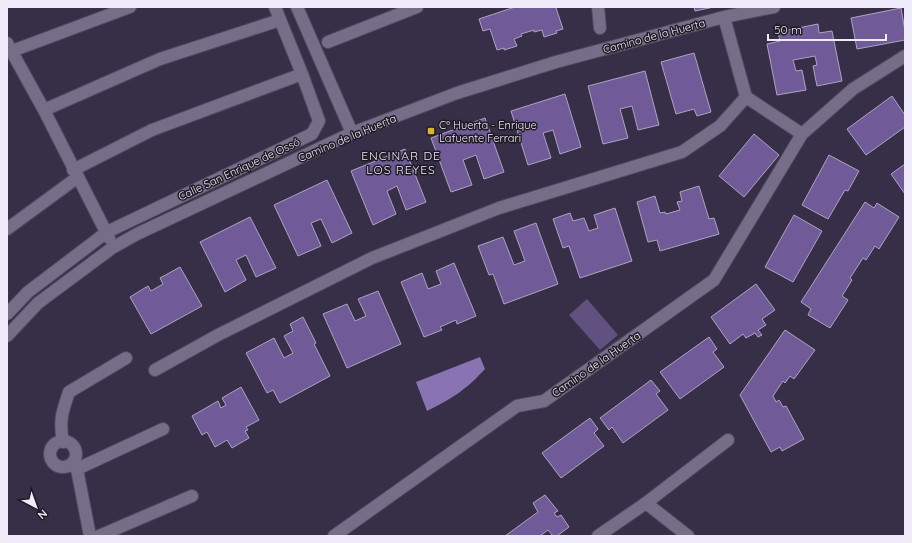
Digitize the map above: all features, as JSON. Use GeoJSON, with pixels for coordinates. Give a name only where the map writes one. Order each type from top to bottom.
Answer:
{"type":"FeatureCollection","features":[{"type":"Feature","properties":{"kind":"street"},"geometry":{"type":"LineString","coordinates":[[112,248],[107,232],[75,173],[44,110],[9,47],[130,7]]}},
{"type":"Feature","properties":{"kind":"street","name":"Calle San Enrique de Ossó"},"geometry":{"type":"LineString","coordinates":[[7,314],[28,292],[107,232],[312,134],[319,121],[275,7]]}},
{"type":"Feature","properties":{"kind":"street"},"geometry":{"type":"LineString","coordinates":[[297,7],[352,133]]}},
{"type":"Feature","properties":{"kind":"street"},"geometry":{"type":"LineString","coordinates":[[328,42],[394,11],[417,7]]}},
{"type":"Feature","properties":{"kind":"street","name":"Camino de la Huerta"},"geometry":{"type":"LineString","coordinates":[[598,7],[600,28]]}},
{"type":"Feature","properties":{"kind":"street","name":"Camino de la Huerta"},"geometry":{"type":"LineString","coordinates":[[7,336],[38,303],[112,248],[137,234],[352,133],[457,93],[556,62],[724,17],[774,7]]}},
{"type":"Feature","properties":{"kind":"street"},"geometry":{"type":"LineString","coordinates":[[724,17],[746,97],[802,134]]}},
{"type":"Feature","properties":{"kind":"street"},"geometry":{"type":"LineString","coordinates":[[44,110],[160,59],[280,20]]}},
{"type":"Feature","properties":{"kind":"street","name":"Camino de la Huerta"},"geometry":{"type":"LineString","coordinates":[[334,536],[516,406],[544,401],[714,280],[802,134],[853,89],[905,56]]}},
{"type":"Feature","properties":{"kind":"street"},"geometry":{"type":"LineString","coordinates":[[7,229],[75,173],[152,130],[302,74]]}},
{"type":"Feature","properties":{"kind":"street"},"geometry":{"type":"LineString","coordinates":[[155,370],[218,335],[372,258],[499,208],[682,152],[720,126],[746,97]]}},
{"type":"Feature","properties":{"kind":"street"},"geometry":{"type":"LineString","coordinates":[[63,442],[60,427],[63,409],[69,392],[126,358]]}},
{"type":"Feature","properties":{"kind":"street"},"geometry":{"type":"LineString","coordinates":[[90,536],[73,467],[75,450],[72,446],[63,442],[58,442],[51,449],[51,459],[58,466],[73,467],[163,429]]}},
{"type":"Feature","properties":{"kind":"street"},"geometry":{"type":"LineString","coordinates":[[598,536],[646,503],[728,440]]}},
{"type":"Feature","properties":{"kind":"street"},"geometry":{"type":"LineString","coordinates":[[99,536],[192,496]]}},
{"type":"Feature","properties":{"kind":"street"},"geometry":{"type":"LineString","coordinates":[[646,503],[688,536]]}},
{"type":"Feature","properties":{"kind":"shaded area"},"geometry":{"type":"Polygon","coordinates":[[[587,299],[618,335],[600,350],[569,315],[587,299]]]}},
{"type":"Feature","properties":{"kind":"shaded area"},"geometry":{"type":"Polygon","coordinates":[[[480,357],[485,369],[458,393],[427,411],[416,382],[480,357]]]}},
{"type":"Feature","properties":{"kind":"building"},"geometry":{"type":"Polygon","coordinates":[[[515,7],[559,7],[556,8],[563,29],[556,31],[557,33],[544,37],[542,30],[534,32],[534,30],[521,34],[522,36],[514,39],[517,46],[504,50],[504,48],[497,50],[490,29],[483,31],[479,19],[515,7]]]}},
{"type":"Feature","properties":{"kind":"building"},"geometry":{"type":"Polygon","coordinates":[[[694,7],[714,7],[695,11],[694,7]]]}},
{"type":"Feature","properties":{"kind":"building"},"geometry":{"type":"Polygon","coordinates":[[[901,8],[905,40],[857,49],[851,18],[901,8]]]}},
{"type":"Feature","properties":{"kind":"building"},"geometry":{"type":"Polygon","coordinates":[[[818,24],[819,33],[832,31],[842,81],[817,86],[813,66],[817,65],[815,56],[793,60],[796,71],[802,70],[806,90],[777,95],[767,44],[780,41],[778,32],[818,24]]]}},
{"type":"Feature","properties":{"kind":"building"},"geometry":{"type":"Polygon","coordinates":[[[694,53],[711,112],[697,116],[694,109],[676,114],[661,62],[694,53]]]}},
{"type":"Feature","properties":{"kind":"building"},"geometry":{"type":"Polygon","coordinates":[[[645,71],[659,125],[638,130],[632,106],[620,109],[628,138],[603,144],[588,86],[645,71]]]}},
{"type":"Feature","properties":{"kind":"building"},"geometry":{"type":"Polygon","coordinates":[[[565,94],[581,147],[560,154],[553,130],[543,133],[551,158],[528,165],[511,111],[565,94]]]}},
{"type":"Feature","properties":{"kind":"building"},"geometry":{"type":"Polygon","coordinates":[[[892,96],[905,115],[905,127],[866,155],[847,129],[892,96]]]}},
{"type":"Feature","properties":{"kind":"building"},"geometry":{"type":"Polygon","coordinates":[[[485,118],[504,172],[484,179],[476,155],[463,160],[472,185],[451,192],[431,138],[485,118]]]}},
{"type":"Feature","properties":{"kind":"building"},"geometry":{"type":"Polygon","coordinates":[[[754,134],[779,155],[744,197],[719,176],[754,134]]]}},
{"type":"Feature","properties":{"kind":"building"},"geometry":{"type":"Polygon","coordinates":[[[405,149],[426,202],[406,210],[397,186],[387,191],[396,214],[373,225],[351,171],[405,149]]]}},
{"type":"Feature","properties":{"kind":"building"},"geometry":{"type":"Polygon","coordinates":[[[829,155],[859,171],[848,191],[845,190],[828,219],[802,205],[829,155]]]}},
{"type":"Feature","properties":{"kind":"building"},"geometry":{"type":"Polygon","coordinates":[[[905,164],[905,194],[891,174],[905,164]]]}},
{"type":"Feature","properties":{"kind":"building"},"geometry":{"type":"Polygon","coordinates":[[[327,180],[352,233],[332,243],[321,219],[311,223],[321,246],[298,256],[274,205],[327,180]]]}},
{"type":"Feature","properties":{"kind":"building"},"geometry":{"type":"Polygon","coordinates":[[[699,186],[709,219],[714,218],[719,234],[660,251],[657,240],[648,242],[637,202],[655,196],[660,213],[665,212],[666,214],[680,210],[677,202],[682,201],[680,192],[699,186]]]}},
{"type":"Feature","properties":{"kind":"building"},"geometry":{"type":"Polygon","coordinates":[[[865,202],[874,208],[877,203],[899,217],[879,249],[875,246],[866,260],[863,258],[850,278],[852,280],[842,296],[848,300],[830,328],[808,315],[811,309],[801,302],[865,202]]]}},
{"type":"Feature","properties":{"kind":"building"},"geometry":{"type":"Polygon","coordinates":[[[615,208],[632,261],[580,278],[569,246],[563,248],[553,219],[570,213],[573,221],[584,218],[589,231],[598,228],[594,215],[615,208]]]}},
{"type":"Feature","properties":{"kind":"building"},"geometry":{"type":"Polygon","coordinates":[[[794,215],[822,231],[793,282],[765,267],[794,215]]]}},
{"type":"Feature","properties":{"kind":"building"},"geometry":{"type":"Polygon","coordinates":[[[250,217],[276,268],[256,277],[246,255],[236,260],[246,280],[225,292],[200,242],[250,217]]]}},
{"type":"Feature","properties":{"kind":"building"},"geometry":{"type":"Polygon","coordinates":[[[536,223],[558,284],[504,304],[493,274],[489,275],[478,246],[503,237],[514,265],[525,261],[514,231],[536,223]]]}},
{"type":"Feature","properties":{"kind":"building"},"geometry":{"type":"Polygon","coordinates":[[[454,263],[476,316],[457,324],[456,320],[440,327],[442,330],[424,337],[401,282],[422,273],[428,289],[441,284],[436,271],[454,263]]]}},
{"type":"Feature","properties":{"kind":"building"},"geometry":{"type":"Polygon","coordinates":[[[180,267],[202,306],[151,334],[130,297],[148,286],[151,291],[163,284],[160,278],[180,267]]]}},
{"type":"Feature","properties":{"kind":"building"},"geometry":{"type":"Polygon","coordinates":[[[756,284],[775,310],[762,319],[766,325],[758,330],[762,335],[758,337],[755,333],[746,338],[743,334],[730,344],[711,317],[756,284]]]}},
{"type":"Feature","properties":{"kind":"building"},"geometry":{"type":"Polygon","coordinates":[[[378,291],[401,344],[347,368],[323,314],[347,304],[355,321],[366,316],[358,299],[378,291]]]}},
{"type":"Feature","properties":{"kind":"building"},"geometry":{"type":"Polygon","coordinates":[[[303,317],[316,343],[314,344],[330,376],[280,403],[273,390],[267,393],[246,353],[274,338],[284,358],[293,353],[284,336],[293,331],[290,324],[303,317]]]}},
{"type":"Feature","properties":{"kind":"building"},"geometry":{"type":"Polygon","coordinates":[[[785,330],[815,350],[794,379],[790,376],[785,383],[783,381],[773,396],[776,402],[779,400],[783,407],[786,406],[804,439],[782,451],[780,447],[771,452],[740,395],[785,330]]]}},
{"type":"Feature","properties":{"kind":"building"},"geometry":{"type":"Polygon","coordinates":[[[709,337],[717,349],[713,352],[724,367],[680,399],[660,372],[709,337]]]}},
{"type":"Feature","properties":{"kind":"building"},"geometry":{"type":"Polygon","coordinates":[[[651,380],[660,391],[656,394],[668,410],[623,443],[612,427],[609,430],[600,418],[651,380]]]}},
{"type":"Feature","properties":{"kind":"building"},"geometry":{"type":"Polygon","coordinates":[[[241,387],[259,420],[246,427],[248,430],[245,431],[249,438],[232,448],[227,440],[215,447],[207,432],[202,435],[192,416],[218,401],[221,408],[226,405],[222,398],[241,387]]]}},
{"type":"Feature","properties":{"kind":"building"},"geometry":{"type":"Polygon","coordinates":[[[590,418],[598,429],[594,433],[604,446],[561,478],[542,453],[590,418]]]}},
{"type":"Feature","properties":{"kind":"building"},"geometry":{"type":"Polygon","coordinates":[[[545,495],[558,511],[554,513],[557,517],[561,515],[569,527],[557,536],[553,536],[548,530],[540,536],[505,536],[538,512],[533,503],[545,495]]]}},
{"type":"Feature","properties":{"kind":"place","name":"Cº Huerta - Enrique Lafuente Ferrari"},"geometry":{"type":"Point","coordinates":[431,131]}},
{"type":"Feature","properties":{"kind":"district","name":"ENCINAR DE LOS REYES"},"geometry":{"type":"Point","coordinates":[401,163]}}]}
